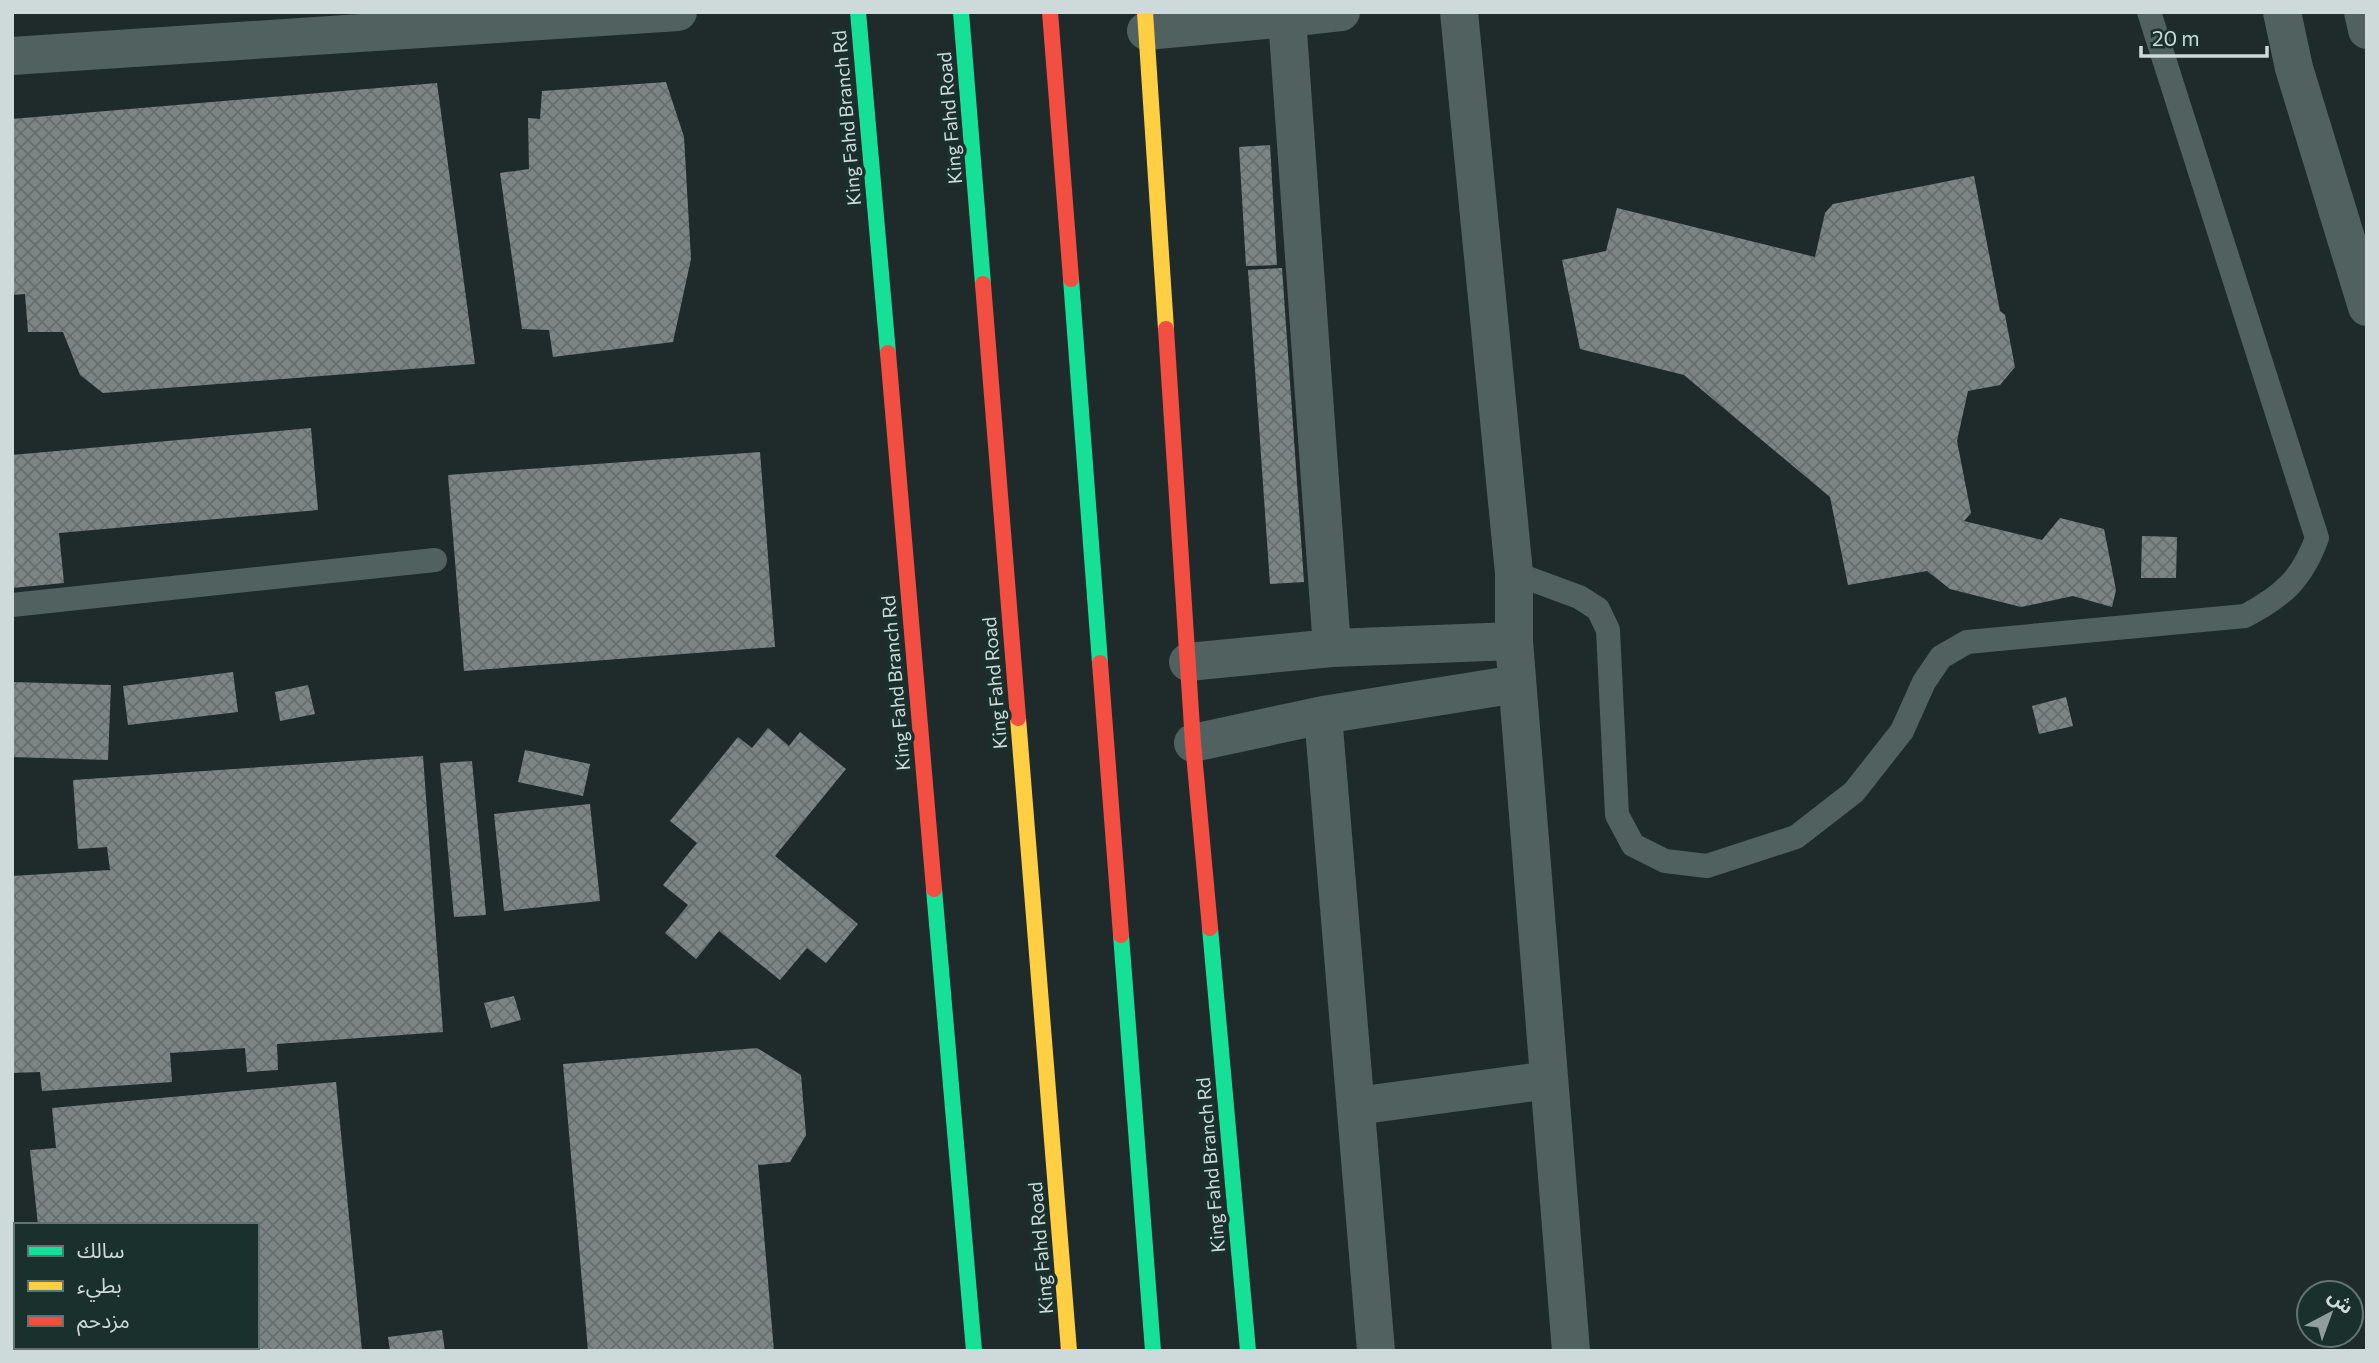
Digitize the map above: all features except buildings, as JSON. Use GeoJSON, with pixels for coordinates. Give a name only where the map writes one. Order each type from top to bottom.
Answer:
{"type":"FeatureCollection","features":[{"type":"Feature","properties":{"kind":"main road","name":"King Fahd Branch Rd"},"geometry":{"type":"LineString","coordinates":[[858,12],[974,1351]]}},
{"type":"Feature","properties":{"kind":"main road","name":"King Fahd Road"},"geometry":{"type":"LineString","coordinates":[[961,12],[1069,1351]]}},
{"type":"Feature","properties":{"kind":"main road"},"geometry":{"type":"LineString","coordinates":[[1050,12],[1153,1351]]}},
{"type":"Feature","properties":{"kind":"main road","name":"King Fahd Branch Rd"},"geometry":{"type":"LineString","coordinates":[[1145,22],[1193,743],[1248,1351]]}},
{"type":"Feature","properties":{"kind":"street"},"geometry":{"type":"LineString","coordinates":[[12,56],[678,12]]}},
{"type":"Feature","properties":{"kind":"street"},"geometry":{"type":"LineString","coordinates":[[1145,22],[1287,18],[1341,12]]}},
{"type":"Feature","properties":{"kind":"street"},"geometry":{"type":"LineString","coordinates":[[1459,12],[1514,573],[1517,684],[1571,1351]]}},
{"type":"Feature","properties":{"kind":"street"},"geometry":{"type":"LineString","coordinates":[[2282,12],[2294,68],[2367,307]]}},
{"type":"Feature","properties":{"kind":"street"},"geometry":{"type":"LineString","coordinates":[[2362,12],[2367,30]]}},
{"type":"Feature","properties":{"kind":"street"},"geometry":{"type":"LineString","coordinates":[[1287,18],[1332,648]]}},
{"type":"Feature","properties":{"kind":"street"},"geometry":{"type":"LineString","coordinates":[[1188,662],[1332,648],[1514,641]]}},
{"type":"Feature","properties":{"kind":"street"},"geometry":{"type":"LineString","coordinates":[[1193,743],[1323,715],[1517,684]]}},
{"type":"Feature","properties":{"kind":"street"},"geometry":{"type":"LineString","coordinates":[[1323,715],[1376,1351]]}},
{"type":"Feature","properties":{"kind":"street"},"geometry":{"type":"LineString","coordinates":[[1356,1107],[1549,1080]]}},
{"type":"Feature","properties":{"kind":"lane"},"geometry":{"type":"LineString","coordinates":[[1514,573],[1579,597],[1598,609],[1608,630],[1617,815],[1633,845],[1665,862],[1707,866],[1796,837],[1854,792],[1902,730],[1924,682],[1941,657],[1967,642],[2245,616],[2277,600],[2307,565],[2317,538],[2149,12]]}},
{"type":"Feature","properties":{"kind":"lane"},"geometry":{"type":"LineString","coordinates":[[12,605],[435,560]]}},
{"type":"Feature","properties":{"kind":"traffic: fast"},"geometry":{"type":"LineString","coordinates":[[858,12],[888,353]]}},
{"type":"Feature","properties":{"kind":"traffic: fast"},"geometry":{"type":"LineString","coordinates":[[961,12],[983,284]]}},
{"type":"Feature","properties":{"kind":"traffic: fast"},"geometry":{"type":"LineString","coordinates":[[1071,279],[1100,663]]}},
{"type":"Feature","properties":{"kind":"traffic: fast"},"geometry":{"type":"LineString","coordinates":[[934,889],[974,1351]]}},
{"type":"Feature","properties":{"kind":"traffic: fast"},"geometry":{"type":"LineString","coordinates":[[1210,928],[1248,1351]]}},
{"type":"Feature","properties":{"kind":"traffic: fast"},"geometry":{"type":"LineString","coordinates":[[1121,935],[1153,1351]]}},
{"type":"Feature","properties":{"kind":"traffic: slow"},"geometry":{"type":"LineString","coordinates":[[1145,12],[1166,329]]}},
{"type":"Feature","properties":{"kind":"traffic: slow"},"geometry":{"type":"LineString","coordinates":[[1018,718],[1069,1351]]}},
{"type":"Feature","properties":{"kind":"traffic: jam"},"geometry":{"type":"LineString","coordinates":[[1050,12],[1071,279]]}},
{"type":"Feature","properties":{"kind":"traffic: jam"},"geometry":{"type":"LineString","coordinates":[[983,284],[1018,718]]}},
{"type":"Feature","properties":{"kind":"traffic: jam"},"geometry":{"type":"LineString","coordinates":[[1166,329],[1193,743],[1210,928]]}},
{"type":"Feature","properties":{"kind":"traffic: jam"},"geometry":{"type":"LineString","coordinates":[[888,353],[934,889]]}},
{"type":"Feature","properties":{"kind":"traffic: jam"},"geometry":{"type":"LineString","coordinates":[[1100,663],[1121,935]]}}]}
